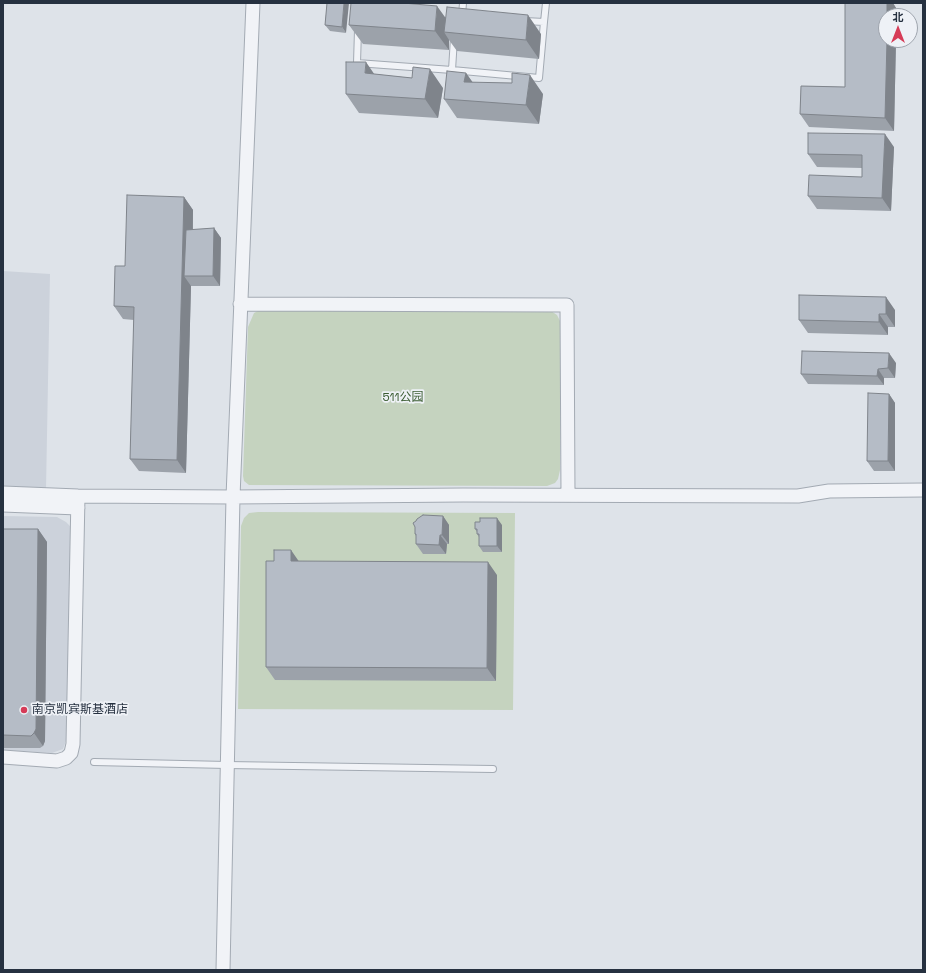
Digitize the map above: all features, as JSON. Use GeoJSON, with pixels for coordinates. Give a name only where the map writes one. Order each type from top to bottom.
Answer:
{"type":"FeatureCollection","features":[{"type":"Feature","properties":{"kind":"street"},"geometry":{"type":"LineString","coordinates":[[222,970],[233,497],[253,3]]}},
{"type":"Feature","properties":{"kind":"street"},"geometry":{"type":"LineString","coordinates":[[240,304],[568,305],[568,496]]}},
{"type":"Feature","properties":{"kind":"street"},"geometry":{"type":"LineString","coordinates":[[3,506],[233,497],[798,496],[829,491],[923,490]]}},
{"type":"Feature","properties":{"kind":"street"},"geometry":{"type":"LineString","coordinates":[[3,493],[78,502]]}},
{"type":"Feature","properties":{"kind":"street"},"geometry":{"type":"LineString","coordinates":[[3,757],[57,761],[66,758],[71,753],[73,744],[78,502]]}},
{"type":"Feature","properties":{"kind":"lane"},"geometry":{"type":"LineString","coordinates":[[463,3],[459,16],[469,16]]}},
{"type":"Feature","properties":{"kind":"lane"},"geometry":{"type":"LineString","coordinates":[[359,25],[357,63],[539,78],[546,3]]}},
{"type":"Feature","properties":{"kind":"lane"},"geometry":{"type":"LineString","coordinates":[[522,21],[544,22]]}},
{"type":"Feature","properties":{"kind":"lane"},"geometry":{"type":"LineString","coordinates":[[452,70],[455,31]]}},
{"type":"Feature","properties":{"kind":"lane"},"geometry":{"type":"LineString","coordinates":[[94,762],[493,769]]}},
{"type":"Feature","properties":{"kind":"shaded area"},"geometry":{"type":"Polygon","coordinates":[[[3,271],[50,274],[46,489],[3,487],[3,271]]]}},
{"type":"Feature","properties":{"kind":"shaded area"},"geometry":{"type":"Polygon","coordinates":[[[3,516],[57,517],[66,522],[73,529],[67,738],[63,749],[52,753],[3,750],[3,516]]]}},
{"type":"Feature","properties":{"kind":"green space","name":"511公园"},"geometry":{"type":"Polygon","coordinates":[[[260,310],[551,311],[557,315],[561,323],[560,470],[558,479],[555,483],[547,486],[249,485],[244,481],[243,476],[248,327],[254,313],[260,310]]]}},
{"type":"Feature","properties":{"kind":"green space"},"geometry":{"type":"Polygon","coordinates":[[[249,513],[515,513],[513,710],[238,709],[241,526],[244,518],[249,513]]]}},
{"type":"Feature","properties":{"kind":"building"},"geometry":{"type":"Polygon","coordinates":[[[327,3],[344,3],[342,27],[325,25],[327,3]]]}},
{"type":"Feature","properties":{"kind":"building"},"geometry":{"type":"Polygon","coordinates":[[[351,3],[403,3],[437,6],[435,31],[349,25],[351,3]]]}},
{"type":"Feature","properties":{"kind":"building"},"geometry":{"type":"Polygon","coordinates":[[[845,3],[887,3],[887,8],[878,8],[878,48],[887,48],[885,118],[800,114],[801,86],[845,87],[845,3]]]}},
{"type":"Feature","properties":{"kind":"building"},"geometry":{"type":"Polygon","coordinates":[[[447,7],[528,15],[526,40],[444,32],[447,7]]]}},
{"type":"Feature","properties":{"kind":"building"},"geometry":{"type":"Polygon","coordinates":[[[346,62],[366,62],[365,73],[412,78],[413,67],[430,69],[425,99],[346,94],[346,62]]]}},
{"type":"Feature","properties":{"kind":"building"},"geometry":{"type":"Polygon","coordinates":[[[447,71],[466,73],[464,82],[512,83],[512,73],[530,75],[526,105],[444,99],[447,71]]]}},
{"type":"Feature","properties":{"kind":"building"},"geometry":{"type":"Polygon","coordinates":[[[808,133],[885,134],[882,198],[808,196],[809,175],[862,177],[862,155],[808,154],[808,133]]]}},
{"type":"Feature","properties":{"kind":"building"},"geometry":{"type":"Polygon","coordinates":[[[127,195],[184,197],[177,460],[130,459],[134,307],[114,306],[115,266],[125,266],[127,195]]]}},
{"type":"Feature","properties":{"kind":"building"},"geometry":{"type":"Polygon","coordinates":[[[214,228],[213,276],[184,276],[186,230],[214,228]]]}},
{"type":"Feature","properties":{"kind":"building"},"geometry":{"type":"Polygon","coordinates":[[[799,295],[886,297],[886,314],[879,314],[879,322],[799,320],[799,295]]]}},
{"type":"Feature","properties":{"kind":"building"},"geometry":{"type":"Polygon","coordinates":[[[802,351],[889,353],[888,368],[878,369],[877,376],[801,374],[802,351]]]}},
{"type":"Feature","properties":{"kind":"building"},"geometry":{"type":"Polygon","coordinates":[[[868,393],[889,394],[888,461],[867,461],[868,393]]]}},
{"type":"Feature","properties":{"kind":"building"},"geometry":{"type":"Polygon","coordinates":[[[423,515],[443,516],[442,535],[440,535],[439,545],[416,544],[415,527],[413,523],[423,515]]]}},
{"type":"Feature","properties":{"kind":"building"},"geometry":{"type":"Polygon","coordinates":[[[480,518],[497,518],[497,546],[479,546],[479,534],[477,534],[477,529],[475,529],[475,522],[480,522],[480,518]]]}},
{"type":"Feature","properties":{"kind":"building"},"geometry":{"type":"Polygon","coordinates":[[[3,529],[38,529],[36,729],[31,736],[3,735],[3,529]]]}},
{"type":"Feature","properties":{"kind":"building"},"geometry":{"type":"Polygon","coordinates":[[[274,550],[291,550],[291,561],[488,562],[487,668],[266,667],[266,561],[274,561],[274,550]]]}},
{"type":"Feature","properties":{"kind":"place","name":"南京凯宾斯基酒店"},"geometry":{"type":"Point","coordinates":[24,710]}}]}
